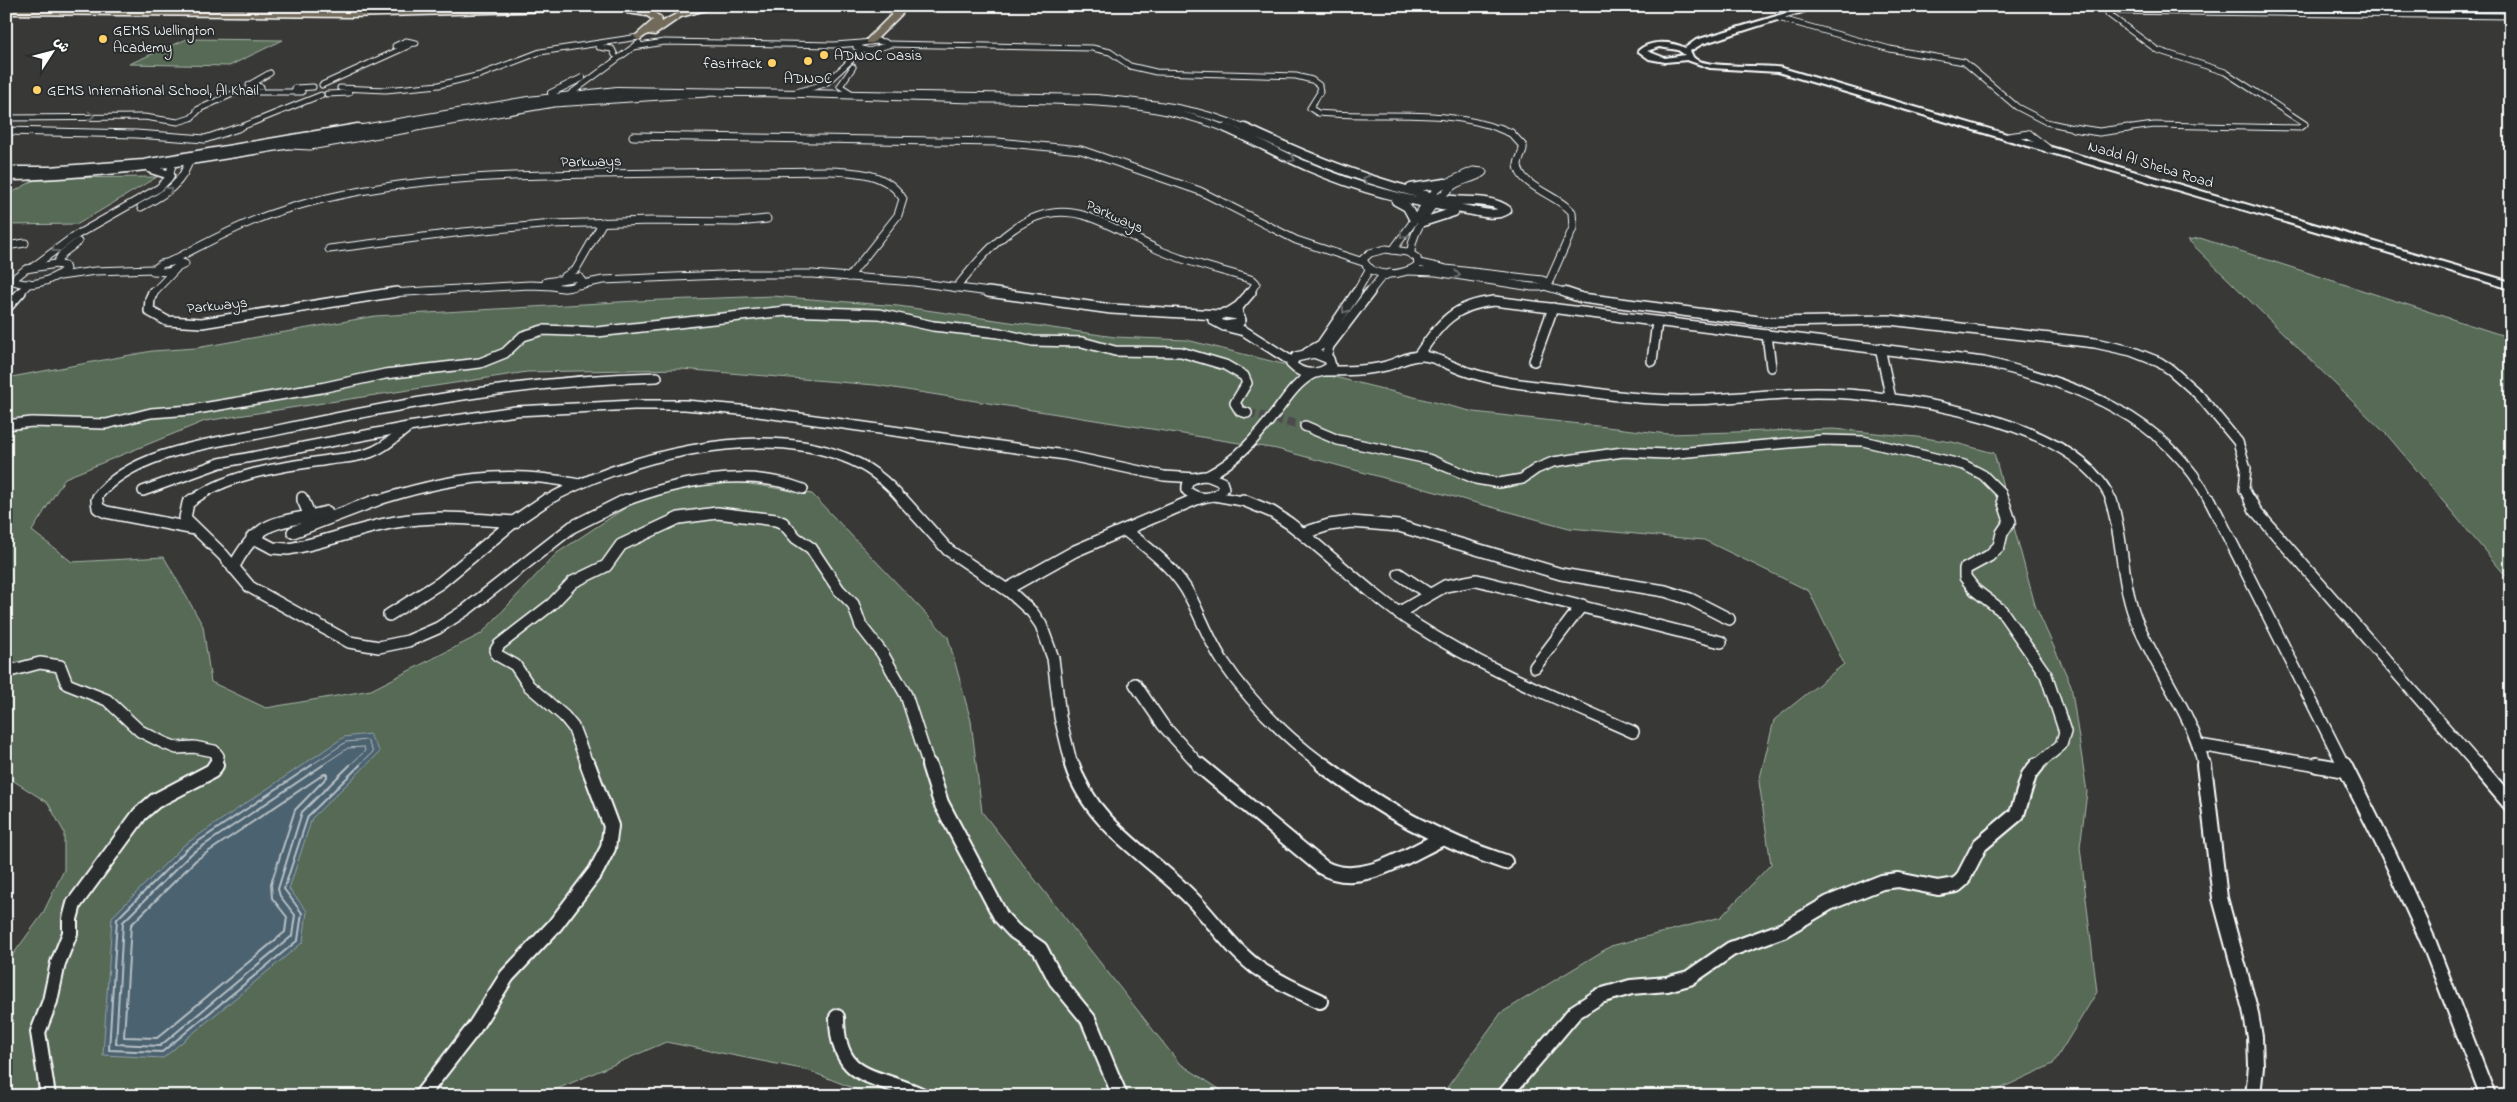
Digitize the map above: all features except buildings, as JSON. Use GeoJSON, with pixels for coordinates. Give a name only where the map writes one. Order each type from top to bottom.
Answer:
{"type":"FeatureCollection","features":[{"type":"Feature","properties":{"kind":"highway"},"geometry":{"type":"LineString","coordinates":[[7,6],[262,9],[505,6]]}},
{"type":"Feature","properties":{"kind":"highway"},"geometry":{"type":"LineString","coordinates":[[6,13],[343,14],[647,6]]}},
{"type":"Feature","properties":{"kind":"highway"},"geometry":{"type":"LineString","coordinates":[[643,37],[678,14],[716,6]]}},
{"type":"Feature","properties":{"kind":"highway"},"geometry":{"type":"LineString","coordinates":[[867,45],[899,12],[901,6]]}},
{"type":"Feature","properties":{"kind":"highway"},"geometry":{"type":"LineString","coordinates":[[544,10],[565,12],[634,12],[657,17],[657,23],[643,37]]}},
{"type":"Feature","properties":{"kind":"main road"},"geometry":{"type":"LineString","coordinates":[[1702,42],[1652,46],[1644,48],[1642,52],[1656,58],[1678,59],[1687,53],[1688,47],[1818,6]]}},
{"type":"Feature","properties":{"kind":"main road","name":"Nadd Al Sheba Road"},"geometry":{"type":"LineString","coordinates":[[1675,43],[1687,53],[1721,67],[1760,67],[1782,71],[2511,286]]}},
{"type":"Feature","properties":{"kind":"main road","name":"Nadd Al Sheba Road"},"geometry":{"type":"LineString","coordinates":[[1678,59],[1724,69],[1759,68],[1782,71]]}},
{"type":"Feature","properties":{"kind":"street"},"geometry":{"type":"LineString","coordinates":[[1778,18],[1884,48],[1943,56],[1964,62],[1972,67],[2008,101],[2046,122],[2071,129],[2099,132],[2154,124],[2289,128],[2304,125],[2302,121],[2228,73],[2157,50],[2108,14],[2107,12],[2110,11],[2511,16]]}},
{"type":"Feature","properties":{"kind":"street"},"geometry":{"type":"LineString","coordinates":[[190,159],[503,104],[551,93],[583,81],[634,47],[643,37]]}},
{"type":"Feature","properties":{"kind":"street"},"geometry":{"type":"LineString","coordinates":[[565,97],[615,55],[643,37]]}},
{"type":"Feature","properties":{"kind":"street"},"geometry":{"type":"LineString","coordinates":[[322,85],[386,90],[439,85],[480,75],[533,54],[643,37],[652,41],[664,42],[1092,48],[1110,52],[1130,66],[1156,72],[1296,76],[1312,80],[1319,85],[1320,92],[1310,108],[1322,114],[1426,116],[1499,129],[1514,136],[1522,144],[1524,152],[1518,166],[1522,175],[1531,184],[1562,202],[1573,217],[1573,228],[1546,284]]}},
{"type":"Feature","properties":{"kind":"street"},"geometry":{"type":"LineString","coordinates":[[634,47],[664,42]]}},
{"type":"Feature","properties":{"kind":"street"},"geometry":{"type":"LineString","coordinates":[[408,46],[395,48],[342,79],[322,85],[313,87],[250,86],[272,71],[240,88],[324,95],[403,92],[443,88],[491,76],[536,56],[580,48],[619,44],[594,44]]}},
{"type":"Feature","properties":{"kind":"street"},"geometry":{"type":"LineString","coordinates":[[834,45],[858,49],[867,45],[881,49],[887,44]]}},
{"type":"Feature","properties":{"kind":"street"},"geometry":{"type":"LineString","coordinates":[[858,49],[867,45]]}},
{"type":"Feature","properties":{"kind":"street"},"geometry":{"type":"LineString","coordinates":[[858,49],[859,53],[825,86],[836,86],[867,45]]}},
{"type":"Feature","properties":{"kind":"street"},"geometry":{"type":"LineString","coordinates":[[580,48],[607,48],[614,50],[615,55]]}},
{"type":"Feature","properties":{"kind":"street"},"geometry":{"type":"LineString","coordinates":[[796,92],[820,86],[837,75]]}},
{"type":"Feature","properties":{"kind":"street"},"geometry":{"type":"LineString","coordinates":[[846,75],[841,87],[851,93]]}},
{"type":"Feature","properties":{"kind":"street"},"geometry":{"type":"LineString","coordinates":[[6,131],[136,134],[205,139],[263,120],[297,103],[324,95],[339,87],[342,79]]}},
{"type":"Feature","properties":{"kind":"street"},"geometry":{"type":"LineString","coordinates":[[583,81],[596,89],[1107,98],[1160,104],[1222,119],[1313,160],[1427,200]]}},
{"type":"Feature","properties":{"kind":"street"},"geometry":{"type":"LineString","coordinates":[[297,103],[303,94],[313,87]]}},
{"type":"Feature","properties":{"kind":"street"},"geometry":{"type":"LineString","coordinates":[[6,171],[107,168],[190,159],[290,145],[489,112],[565,97],[629,90]]}},
{"type":"Feature","properties":{"kind":"street"},"geometry":{"type":"LineString","coordinates":[[6,118],[42,115],[144,117],[183,121],[194,117],[202,107],[233,93],[262,91]]}},
{"type":"Feature","properties":{"kind":"street"},"geometry":{"type":"LineString","coordinates":[[503,104],[565,97],[711,94],[1085,102],[1152,107],[1207,121],[1310,167],[1378,192],[1407,208],[1414,220]]}},
{"type":"Feature","properties":{"kind":"street"},"geometry":{"type":"LineString","coordinates":[[290,145],[306,146],[560,103],[711,94]]}},
{"type":"Feature","properties":{"kind":"street"},"geometry":{"type":"LineString","coordinates":[[6,112],[18,111],[42,115]]}},
{"type":"Feature","properties":{"kind":"street"},"geometry":{"type":"LineString","coordinates":[[2008,138],[2046,122]]}},
{"type":"Feature","properties":{"kind":"street"},"geometry":{"type":"LineString","coordinates":[[371,135],[388,128]]}},
{"type":"Feature","properties":{"kind":"street"},"geometry":{"type":"LineString","coordinates":[[2031,129],[2048,150]]}},
{"type":"Feature","properties":{"kind":"street"},"geometry":{"type":"LineString","coordinates":[[633,136],[990,142],[1073,149],[1103,156],[1158,178],[1200,191],[1296,240],[1342,253],[1363,262],[1370,268],[1390,273],[1408,271],[1436,272],[1532,287],[1546,284]]}},
{"type":"Feature","properties":{"kind":"street"},"geometry":{"type":"LineString","coordinates":[[187,172],[220,155]]}},
{"type":"Feature","properties":{"kind":"street"},"geometry":{"type":"LineString","coordinates":[[56,264],[68,249],[180,183],[187,172],[190,159]]}},
{"type":"Feature","properties":{"kind":"street"},"geometry":{"type":"LineString","coordinates":[[131,169],[173,161]]}},
{"type":"Feature","properties":{"kind":"street"},"geometry":{"type":"LineString","coordinates":[[33,267],[73,237],[159,188],[170,175],[173,161]]}},
{"type":"Feature","properties":{"kind":"street"},"geometry":{"type":"LineString","coordinates":[[6,176],[67,175],[131,169],[157,169],[170,175]]}},
{"type":"Feature","properties":{"kind":"street"},"geometry":{"type":"LineString","coordinates":[[1389,186],[1415,188],[1445,183],[1473,170],[1483,172],[1454,185],[1413,236],[1410,254]]}},
{"type":"Feature","properties":{"kind":"street","name":"Parkways"},"geometry":{"type":"LineString","coordinates":[[169,262],[232,230],[281,211],[340,194],[394,184],[484,176],[826,171],[863,174],[883,180],[897,189],[903,199],[898,215],[849,277]]}},
{"type":"Feature","properties":{"kind":"street"},"geometry":{"type":"LineString","coordinates":[[1392,250],[1427,200],[1445,183]]}},
{"type":"Feature","properties":{"kind":"street"},"geometry":{"type":"LineString","coordinates":[[1378,192],[1478,206],[1492,203],[1504,206],[1507,210],[1496,214],[1474,211],[1439,202]]}},
{"type":"Feature","properties":{"kind":"street"},"geometry":{"type":"LineString","coordinates":[[1423,222],[1446,214],[1474,211]]}},
{"type":"Feature","properties":{"kind":"street","name":"Parkways"},"geometry":{"type":"LineString","coordinates":[[956,288],[985,254],[1023,221],[1047,213],[1071,213],[1091,218],[1161,251],[1253,280],[1256,283],[1255,287],[1239,306],[1228,313]]}},
{"type":"Feature","properties":{"kind":"street"},"geometry":{"type":"LineString","coordinates":[[329,249],[494,229],[602,222],[738,222],[767,219]]}},
{"type":"Feature","properties":{"kind":"street"},"geometry":{"type":"LineString","coordinates":[[557,281],[576,269],[602,222]]}},
{"type":"Feature","properties":{"kind":"street"},"geometry":{"type":"LineString","coordinates":[[6,246],[25,243]]}},
{"type":"Feature","properties":{"kind":"street"},"geometry":{"type":"LineString","coordinates":[[1342,253],[1370,253],[1392,250],[1410,254],[1417,258],[1419,263],[1438,268],[1542,280],[1546,284],[1582,298],[1767,322],[1889,320],[2095,343],[2131,351],[2159,362],[2199,395],[2238,442],[2246,468],[2244,489],[2255,510],[2511,805]]}},
{"type":"Feature","properties":{"kind":"street"},"geometry":{"type":"LineString","coordinates":[[1363,262],[1364,257],[1370,253]]}},
{"type":"Feature","properties":{"kind":"street"},"geometry":{"type":"LineString","coordinates":[[175,270],[137,270],[118,273],[88,272],[29,283],[19,283],[12,280],[18,273],[33,267],[56,264],[66,267],[161,264],[183,262],[187,254]]}},
{"type":"Feature","properties":{"kind":"street","name":"Parkways"},"geometry":{"type":"LineString","coordinates":[[183,262],[184,266],[175,270],[160,282],[149,301],[149,311],[158,318],[188,323],[231,319],[382,293],[530,285],[557,281],[564,288],[579,280]]}},
{"type":"Feature","properties":{"kind":"street"},"geometry":{"type":"LineString","coordinates":[[1408,271],[1416,268],[1419,263]]}},
{"type":"Feature","properties":{"kind":"street"},"geometry":{"type":"LineString","coordinates":[[154,271],[161,264]]}},
{"type":"Feature","properties":{"kind":"street"},"geometry":{"type":"LineString","coordinates":[[54,277],[62,273],[66,267]]}},
{"type":"Feature","properties":{"kind":"street"},"geometry":{"type":"LineString","coordinates":[[1291,361],[1321,344],[1368,277],[1370,268]]}},
{"type":"Feature","properties":{"kind":"street"},"geometry":{"type":"LineString","coordinates":[[576,269],[579,280],[762,273],[849,277],[956,288],[1111,308],[1191,314],[1216,318],[1228,327],[1247,333],[1291,361],[1296,370],[1295,385]]}},
{"type":"Feature","properties":{"kind":"street"},"geometry":{"type":"LineString","coordinates":[[154,271],[160,282]]}},
{"type":"Feature","properties":{"kind":"street"},"geometry":{"type":"LineString","coordinates":[[1324,371],[1329,360],[1329,346],[1380,280],[1390,273]]}},
{"type":"Feature","properties":{"kind":"street"},"geometry":{"type":"LineString","coordinates":[[6,309],[29,283]]}},
{"type":"Feature","properties":{"kind":"street"},"geometry":{"type":"LineString","coordinates":[[1418,356],[1445,318],[1462,307],[1497,301],[1975,360],[2034,374],[2110,405],[2147,427],[2187,464],[2203,487],[2390,856],[2429,943],[2488,1096]]}},
{"type":"Feature","properties":{"kind":"street"},"geometry":{"type":"LineString","coordinates":[[1239,306],[1239,319],[1247,333]]}},
{"type":"Feature","properties":{"kind":"street"},"geometry":{"type":"LineString","coordinates":[[1534,361],[1553,308]]}},
{"type":"Feature","properties":{"kind":"street"},"geometry":{"type":"LineString","coordinates":[[6,425],[32,422],[106,424],[151,413],[191,410],[321,388],[385,374],[480,363],[505,353],[523,336],[543,330],[597,332],[786,311],[879,314],[933,326],[987,331],[1034,341],[1082,342],[1116,351],[1168,351],[1193,354],[1215,360],[1244,376],[1247,383],[1235,403],[1240,411],[1247,413]]}},
{"type":"Feature","properties":{"kind":"street"},"geometry":{"type":"LineString","coordinates":[[1216,318],[1228,313],[1239,319]]}},
{"type":"Feature","properties":{"kind":"street"},"geometry":{"type":"LineString","coordinates":[[1228,327],[1239,319]]}},
{"type":"Feature","properties":{"kind":"street"},"geometry":{"type":"LineString","coordinates":[[1652,361],[1657,322]]}},
{"type":"Feature","properties":{"kind":"street"},"geometry":{"type":"LineString","coordinates":[[1766,335],[1771,367]]}},
{"type":"Feature","properties":{"kind":"street"},"geometry":{"type":"LineString","coordinates":[[1880,348],[1890,399]]}},
{"type":"Feature","properties":{"kind":"street"},"geometry":{"type":"LineString","coordinates":[[1275,352],[1303,354],[1329,360],[1357,370]]}},
{"type":"Feature","properties":{"kind":"street"},"geometry":{"type":"LineString","coordinates":[[1296,370],[1314,373],[1382,368],[1418,356],[1428,357],[1469,372],[1503,381],[1638,399],[1686,400],[1818,393],[1890,399],[1969,412],[2019,429],[2068,454],[2100,482],[2112,500],[2129,598],[2137,622],[2181,702],[2199,745],[2210,796],[2218,890],[2228,935],[2249,996],[2254,1022],[2257,1059],[2253,1096]]}},
{"type":"Feature","properties":{"kind":"street"},"geometry":{"type":"LineString","coordinates":[[143,491],[189,473],[236,460],[408,428],[492,414],[555,408],[634,405],[708,407],[751,411],[1065,455],[1118,464],[1164,476],[1196,478],[1207,476],[1229,465],[1244,451],[1295,385],[1314,373]]}},
{"type":"Feature","properties":{"kind":"street"},"geometry":{"type":"LineString","coordinates":[[195,529],[106,512],[98,508],[97,497],[115,479],[133,468],[154,459],[189,449],[483,389],[590,378],[657,377]]}},
{"type":"Feature","properties":{"kind":"street"},"geometry":{"type":"LineString","coordinates":[[1305,426],[1338,440],[1428,459],[1449,466],[1476,479],[1499,483],[1522,479],[1536,469],[1553,462],[1623,452],[1671,453],[1823,440],[1864,441],[1942,459],[1974,470],[1997,486],[2009,514],[2009,524],[1996,549],[1989,556],[1968,566],[1965,569],[1965,577],[1975,590],[2001,610],[2046,675],[2065,732],[2061,745],[2037,765],[2029,775],[2021,806],[2016,814],[1980,845],[1962,880],[1956,884],[1938,888],[1898,880],[1882,882],[1829,903],[1783,930],[1741,944],[1689,978],[1667,984],[1630,987],[1600,996],[1576,1012],[1504,1096]]}},
{"type":"Feature","properties":{"kind":"street"},"geometry":{"type":"LineString","coordinates":[[408,428],[382,447],[366,454],[255,473],[203,491],[190,501],[184,510],[185,518],[244,581],[259,593],[349,642],[368,646],[393,645],[420,638],[444,626],[560,534],[625,500],[664,488],[719,479],[767,480],[804,489]]}},
{"type":"Feature","properties":{"kind":"street"},"geometry":{"type":"LineString","coordinates":[[389,615],[445,580],[538,505],[578,484],[635,463],[702,448],[759,444],[818,450],[856,462],[877,474],[935,538],[972,567],[1007,589],[1033,614],[1050,644],[1055,667],[1060,718],[1069,756],[1075,775],[1093,805],[1132,848],[1166,875],[1251,963],[1281,983],[1320,1001]]}},
{"type":"Feature","properties":{"kind":"street"},"geometry":{"type":"LineString","coordinates":[[1214,496],[1222,485],[1229,465]]}},
{"type":"Feature","properties":{"kind":"street"},"geometry":{"type":"LineString","coordinates":[[293,532],[369,503],[426,487],[500,476],[540,475],[561,478],[578,484]]}},
{"type":"Feature","properties":{"kind":"street"},"geometry":{"type":"LineString","coordinates":[[1164,476],[1203,498]]}},
{"type":"Feature","properties":{"kind":"street"},"geometry":{"type":"LineString","coordinates":[[1207,476],[1247,500],[1272,512],[1304,533],[1366,590],[1398,613],[1451,646],[1491,667],[1632,732]]}},
{"type":"Feature","properties":{"kind":"street"},"geometry":{"type":"LineString","coordinates":[[1181,505],[1188,482],[1196,478]]}},
{"type":"Feature","properties":{"kind":"street"},"geometry":{"type":"LineString","coordinates":[[1007,589],[1075,551],[1126,531],[1181,505],[1214,496],[1247,500]]}},
{"type":"Feature","properties":{"kind":"street"},"geometry":{"type":"LineString","coordinates":[[302,497],[310,516]]}},
{"type":"Feature","properties":{"kind":"street"},"geometry":{"type":"LineString","coordinates":[[233,568],[252,537],[272,524],[347,506],[369,503]]}},
{"type":"Feature","properties":{"kind":"street"},"geometry":{"type":"LineString","coordinates":[[421,1096],[474,1028],[507,976],[555,925],[596,871],[608,848],[610,826],[573,727],[529,686],[516,664],[497,655],[496,650],[499,645],[552,604],[573,582],[606,566],[616,549],[621,545],[679,518],[717,513],[741,514],[783,523],[796,538],[814,552],[840,590],[853,604],[861,626],[882,653],[906,695],[932,779],[968,856],[1004,922],[1040,948],[1056,980],[1088,1019],[1099,1040],[1120,1096]]}},
{"type":"Feature","properties":{"kind":"street"},"geometry":{"type":"LineString","coordinates":[[252,537],[267,546],[288,548],[380,525],[412,520],[443,518],[515,522]]}},
{"type":"Feature","properties":{"kind":"street"},"geometry":{"type":"LineString","coordinates":[[1304,533],[1329,525],[1352,522],[1399,526],[1561,574],[1665,591],[1690,599],[1729,619]]}},
{"type":"Feature","properties":{"kind":"street"},"geometry":{"type":"LineString","coordinates":[[1126,531],[1154,552],[1177,576],[1189,594],[1210,641],[1225,666],[1286,732],[1360,792],[1399,817],[1442,839],[1505,862]]}},
{"type":"Feature","properties":{"kind":"street"},"geometry":{"type":"LineString","coordinates":[[1399,574],[1429,594]]}},
{"type":"Feature","properties":{"kind":"street"},"geometry":{"type":"LineString","coordinates":[[1398,613],[1429,594],[1454,582],[1477,580],[1582,605],[1721,642]]}},
{"type":"Feature","properties":{"kind":"street"},"geometry":{"type":"LineString","coordinates":[[1535,668],[1582,605]]}},
{"type":"Feature","properties":{"kind":"street"},"geometry":{"type":"LineString","coordinates":[[6,672],[40,663],[60,666],[67,684],[107,700],[140,731],[176,748],[204,748],[214,751],[218,756],[218,764],[212,771],[155,801],[140,814],[83,889],[74,904],[70,919],[70,933],[58,963],[50,1001],[38,1032],[48,1096]]}},
{"type":"Feature","properties":{"kind":"street"},"geometry":{"type":"LineString","coordinates":[[1135,684],[1164,725],[1200,767],[1322,867],[1332,873],[1345,876],[1374,868],[1442,839]]}},
{"type":"Feature","properties":{"kind":"street"},"geometry":{"type":"LineString","coordinates":[[2199,745],[2346,770]]}},
{"type":"Feature","properties":{"kind":"street"},"geometry":{"type":"LineString","coordinates":[[837,1017],[835,1035],[840,1048],[857,1070],[870,1078],[923,1096]]}},
{"type":"Feature","properties":{"kind":"green space"},"geometry":{"type":"Polygon","coordinates":[[[187,39],[283,40],[229,66],[129,64],[187,39]]]}},
{"type":"Feature","properties":{"kind":"green space"},"geometry":{"type":"Polygon","coordinates":[[[157,177],[78,224],[6,225],[6,196],[38,178],[157,177]]]}},
{"type":"Feature","properties":{"kind":"green space"},"geometry":{"type":"Polygon","coordinates":[[[2200,238],[2511,338],[2511,582],[2388,436],[2188,240],[2200,238]]]}},
{"type":"Feature","properties":{"kind":"green space"},"geometry":{"type":"Polygon","coordinates":[[[773,296],[898,306],[1115,337],[1187,340],[1474,412],[1668,434],[1834,429],[1952,442],[1994,453],[2035,605],[2071,685],[2087,792],[2080,847],[2097,992],[2053,1064],[1985,1096],[1441,1096],[1501,1013],[1611,946],[1721,917],[1771,864],[1759,782],[1774,720],[1844,664],[1809,591],[1704,540],[1569,528],[1277,449],[875,385],[681,369],[527,372],[205,421],[65,478],[32,531],[72,562],[164,557],[203,626],[211,682],[266,708],[371,690],[481,634],[557,553],[637,500],[719,479],[812,494],[948,637],[971,721],[982,812],[1179,1063],[1230,1096],[873,1096],[807,1070],[666,1042],[541,1096],[6,1096],[6,964],[42,915],[64,870],[64,832],[48,803],[6,776],[6,378],[152,351],[196,348],[375,316],[636,301],[773,296]]]}},
{"type":"Feature","properties":{"kind":"water"},"geometry":{"type":"Polygon","coordinates":[[[369,734],[380,752],[312,818],[289,889],[307,911],[303,942],[163,1058],[103,1055],[112,917],[184,845],[344,737],[369,734]]]}},
{"type":"Feature","properties":{"kind":"tunnel"},"geometry":{"type":"LineString","coordinates":[[1247,413],[1305,426]]}},
{"type":"Feature","properties":{"kind":"place","name":"GEMS Wellington Academy"},"geometry":{"type":"Point","coordinates":[103,39]}},
{"type":"Feature","properties":{"kind":"place","name":"ADNOC Oasis"},"geometry":{"type":"Point","coordinates":[824,55]}},
{"type":"Feature","properties":{"kind":"place","name":"ADNOC"},"geometry":{"type":"Point","coordinates":[808,61]}},
{"type":"Feature","properties":{"kind":"place","name":"fasttrack"},"geometry":{"type":"Point","coordinates":[772,63]}},
{"type":"Feature","properties":{"kind":"place","name":"GEMS International School, Al Khail"},"geometry":{"type":"Point","coordinates":[37,90]}}]}
